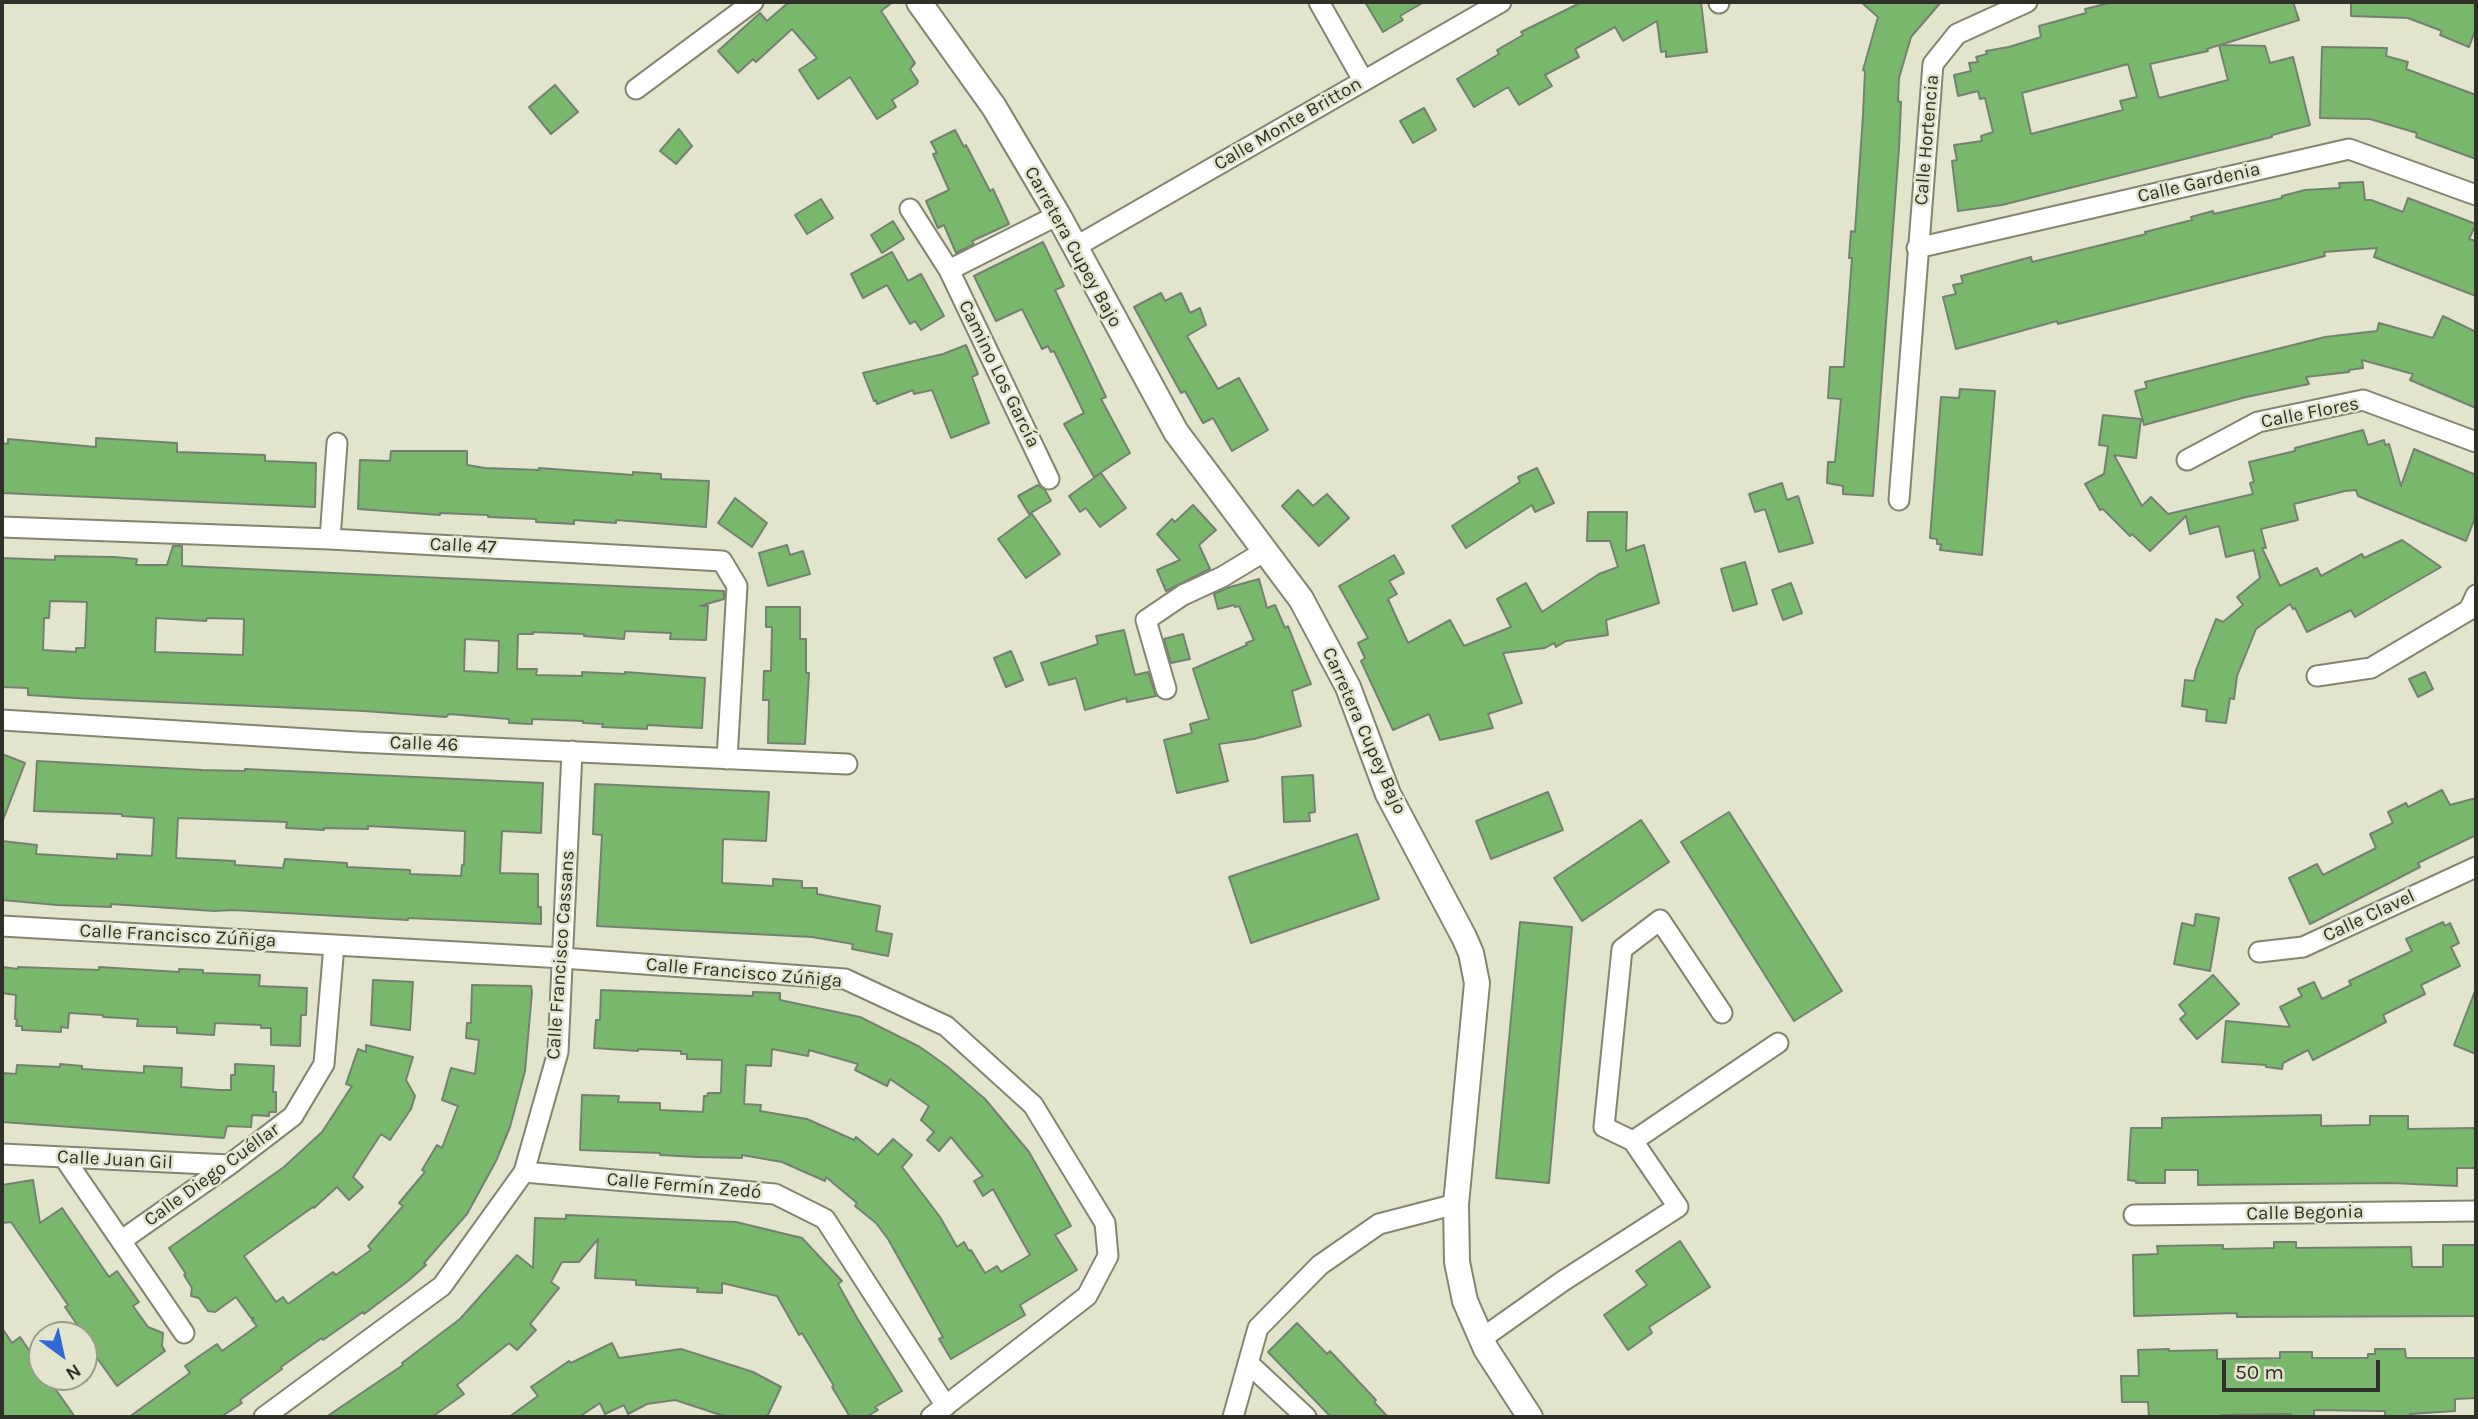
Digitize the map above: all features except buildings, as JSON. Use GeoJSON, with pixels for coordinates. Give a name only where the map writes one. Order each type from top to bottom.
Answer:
{"type":"FeatureCollection","features":[{"type":"Feature","properties":{"kind":"street"},"geometry":{"type":"LineString","coordinates":[[636,89],[753,2]]}},
{"type":"Feature","properties":{"kind":"street","name":"Carretera Cupey Bajo"},"geometry":{"type":"LineString","coordinates":[[919,2],[994,107],[1058,215],[1176,432],[1301,598],[1348,687],[1388,794],[1471,953],[1477,983],[1456,1204],[1457,1262],[1465,1301],[1481,1339],[1494,1364],[1530,1417]]}},
{"type":"Feature","properties":{"kind":"street"},"geometry":{"type":"LineString","coordinates":[[1320,2],[1363,80]]}},
{"type":"Feature","properties":{"kind":"street","name":"Calle Monte Britton"},"geometry":{"type":"LineString","coordinates":[[1075,247],[1502,2]]}},
{"type":"Feature","properties":{"kind":"street","name":"Calle Hortencia"},"geometry":{"type":"LineString","coordinates":[[1899,500],[1933,64],[1957,34],[2027,2]]}},
{"type":"Feature","properties":{"kind":"street","name":"Calle Gardenia"},"geometry":{"type":"LineString","coordinates":[[1917,248],[2348,149],[2476,195]]}},
{"type":"Feature","properties":{"kind":"street","name":"Camino Los García"},"geometry":{"type":"LineString","coordinates":[[910,209],[949,270],[1049,479]]}},
{"type":"Feature","properties":{"kind":"street"},"geometry":{"type":"LineString","coordinates":[[949,270],[1058,215]]}},
{"type":"Feature","properties":{"kind":"street","name":"Calle Flores"},"geometry":{"type":"LineString","coordinates":[[2187,460],[2258,422],[2363,400],[2476,442]]}},
{"type":"Feature","properties":{"kind":"street"},"geometry":{"type":"LineString","coordinates":[[330,539],[337,443]]}},
{"type":"Feature","properties":{"kind":"street","name":"Calle 47"},"geometry":{"type":"LineString","coordinates":[[2,527],[330,539],[722,561],[737,586],[727,759]]}},
{"type":"Feature","properties":{"kind":"street"},"geometry":{"type":"LineString","coordinates":[[1166,689],[1146,620],[1183,594],[1222,577],[1265,551]]}},
{"type":"Feature","properties":{"kind":"street"},"geometry":{"type":"LineString","coordinates":[[2317,676],[2371,668],[2469,610],[2476,595]]}},
{"type":"Feature","properties":{"kind":"street","name":"Calle 46"},"geometry":{"type":"LineString","coordinates":[[2,720],[357,742],[847,764]]}},
{"type":"Feature","properties":{"kind":"street","name":"Calle Francisco Cassans"},"geometry":{"type":"LineString","coordinates":[[264,1417],[442,1286],[524,1172],[558,1052],[572,751]]}},
{"type":"Feature","properties":{"kind":"street","name":"Calle Clavel"},"geometry":{"type":"LineString","coordinates":[[2259,952],[2303,947],[2476,867]]}},
{"type":"Feature","properties":{"kind":"street"},"geometry":{"type":"LineString","coordinates":[[1481,1339],[1563,1281],[1678,1207],[1633,1141],[1604,1127],[1622,948],[1660,920],[1722,1013]]}},
{"type":"Feature","properties":{"kind":"street","name":"Calle Francisco Zúñiga"},"geometry":{"type":"LineString","coordinates":[[2,926],[563,958],[845,979],[946,1027],[1033,1105],[1105,1223],[1108,1256],[1087,1296],[939,1412]]}},
{"type":"Feature","properties":{"kind":"street","name":"Calle Diego Cuéllar"},"geometry":{"type":"LineString","coordinates":[[122,1240],[229,1165],[292,1116],[324,1064],[334,945]]}},
{"type":"Feature","properties":{"kind":"street"},"geometry":{"type":"LineString","coordinates":[[1633,1141],[1777,1044]]}},
{"type":"Feature","properties":{"kind":"street","name":"Calle Juan Gil"},"geometry":{"type":"LineString","coordinates":[[2,1154],[229,1165]]}},
{"type":"Feature","properties":{"kind":"street"},"geometry":{"type":"LineString","coordinates":[[65,1158],[184,1333]]}},
{"type":"Feature","properties":{"kind":"street","name":"Calle Fermín Zedó"},"geometry":{"type":"LineString","coordinates":[[524,1172],[775,1194],[825,1219],[939,1412]]}},
{"type":"Feature","properties":{"kind":"street"},"geometry":{"type":"LineString","coordinates":[[1233,1417],[1258,1328],[1320,1265],[1379,1224],[1456,1204]]}},
{"type":"Feature","properties":{"kind":"street","name":"Calle Begonia"},"geometry":{"type":"LineString","coordinates":[[2134,1215],[2476,1211]]}},
{"type":"Feature","properties":{"kind":"street"},"geometry":{"type":"LineString","coordinates":[[1248,1363],[1306,1417]]}}]}
